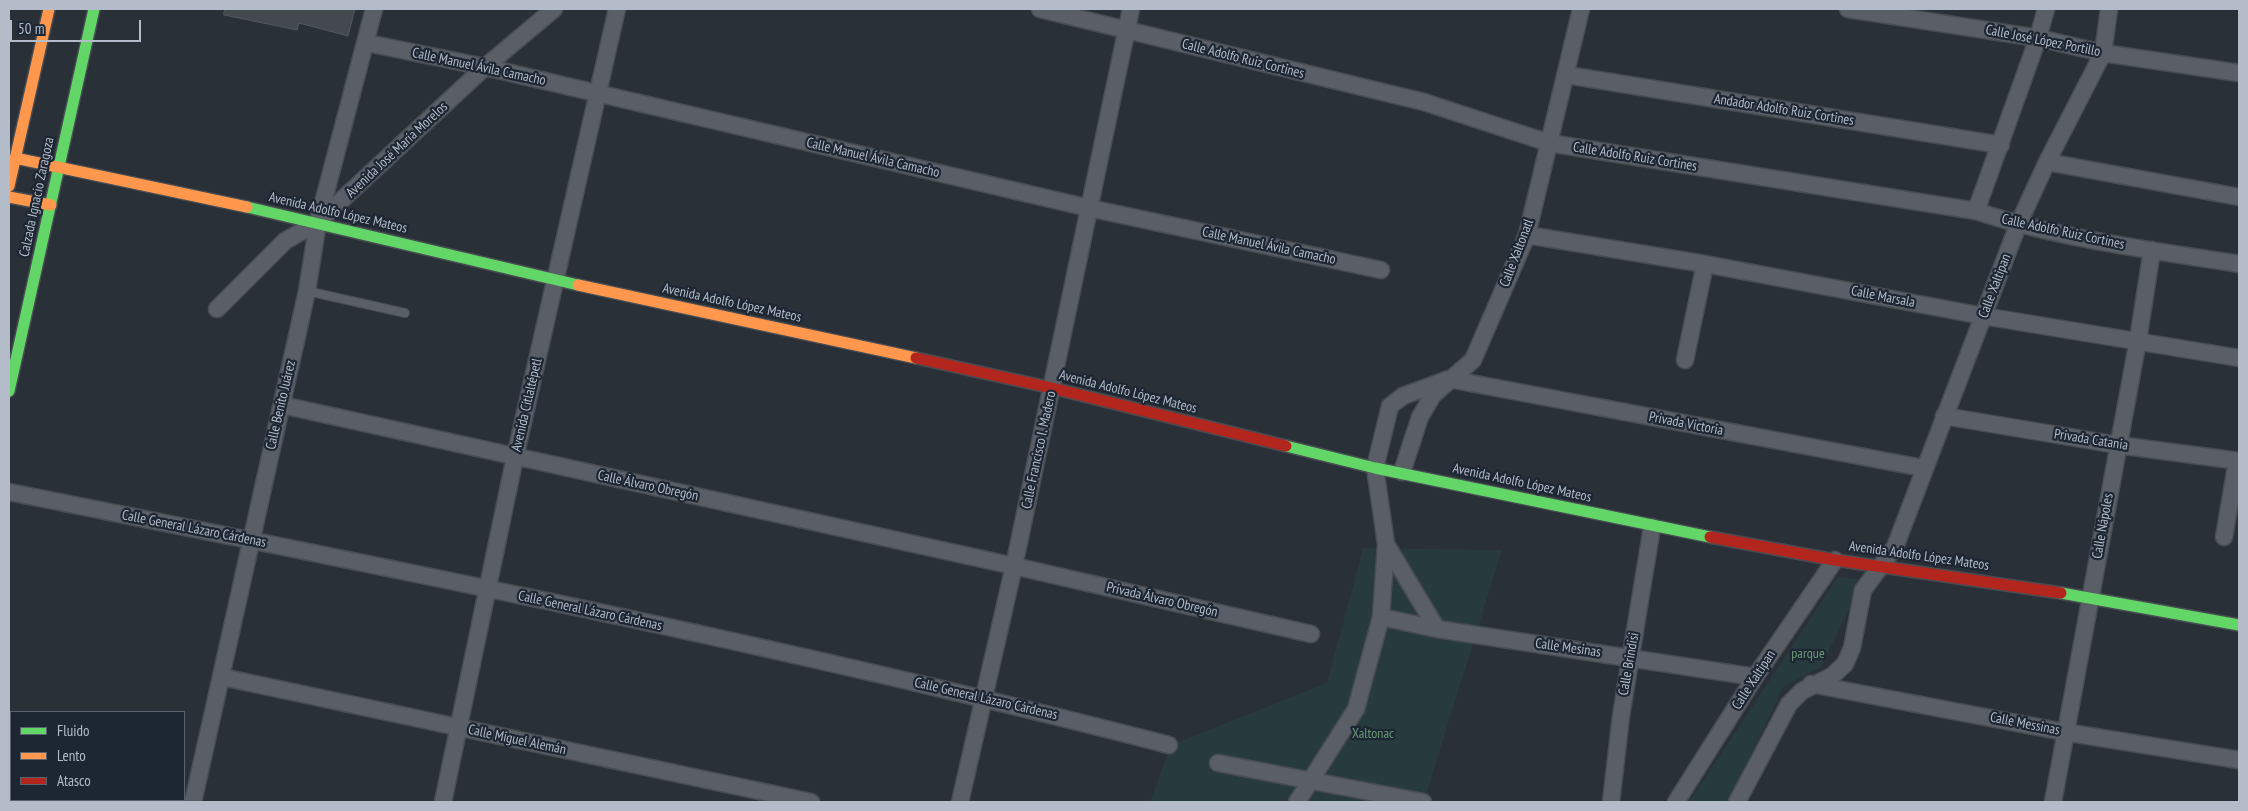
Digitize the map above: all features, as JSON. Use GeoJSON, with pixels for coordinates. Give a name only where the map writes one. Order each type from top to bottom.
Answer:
{"type":"FeatureCollection","features":[{"type":"Feature","properties":{"kind":"street","name":"Calzada Ignacio Zaragoza"},"geometry":{"type":"LineString","coordinates":[[9,186],[49,9]]}},
{"type":"Feature","properties":{"kind":"street","name":"Calzada Ignacio Zaragoza"},"geometry":{"type":"LineString","coordinates":[[9,391],[94,9]]}},
{"type":"Feature","properties":{"kind":"street","name":"Calle Benito Juárez"},"geometry":{"type":"LineString","coordinates":[[193,802],[222,677],[250,540],[282,405],[306,291],[318,222],[374,9]]}},
{"type":"Feature","properties":{"kind":"street","name":"Avenida José María Morelos"},"geometry":{"type":"LineString","coordinates":[[217,309],[285,241],[318,222],[485,67],[554,9]]}},
{"type":"Feature","properties":{"kind":"street","name":"Avenida Citlaltépetl"},"geometry":{"type":"LineString","coordinates":[[443,802],[515,457],[596,94],[617,9]]}},
{"type":"Feature","properties":{"kind":"street","name":"Calle Adolfo Ruiz Cortines"},"geometry":{"type":"LineString","coordinates":[[1040,9],[1424,102],[1549,143],[1976,211],[2018,225],[2239,264]]}},
{"type":"Feature","properties":{"kind":"street","name":"Calle Francisco I. Madero"},"geometry":{"type":"LineString","coordinates":[[960,802],[1014,566],[1132,9]]}},
{"type":"Feature","properties":{"kind":"street","name":"Calle Xaltonatl"},"geometry":{"type":"LineString","coordinates":[[1402,472],[1420,417],[1434,395],[1449,379],[1458,374],[1473,360],[1527,235],[1567,75],[1581,9]]}},
{"type":"Feature","properties":{"kind":"street","name":"Calle José López Portillo"},"geometry":{"type":"LineString","coordinates":[[1848,9],[2038,38],[2103,53],[2239,73]]}},
{"type":"Feature","properties":{"kind":"street"},"geometry":{"type":"LineString","coordinates":[[1976,211],[2001,145],[2038,38],[2046,9]]}},
{"type":"Feature","properties":{"kind":"street","name":"Calle Xaltipan"},"geometry":{"type":"LineString","coordinates":[[1737,802],[1789,704],[1811,684],[1832,676],[1845,664],[1852,648],[1864,590],[1880,564],[1895,547],[1923,468],[2018,225],[2047,162],[2103,53],[2109,9]]}},
{"type":"Feature","properties":{"kind":"street","name":"Calle Manuel Ávila Camacho"},"geometry":{"type":"LineString","coordinates":[[366,44],[485,67],[1089,208],[1380,270]]}},
{"type":"Feature","properties":{"kind":"street","name":"Andador Adolfo Ruiz Cortines"},"geometry":{"type":"LineString","coordinates":[[1567,75],[2001,145]]}},
{"type":"Feature","properties":{"kind":"street","name":"Avenida Adolfo López Mateos"},"geometry":{"type":"LineString","coordinates":[[15,158],[318,222],[555,280],[1052,388],[1374,468],[1402,472],[1652,527],[1836,560],[1880,564],[2090,597],[2239,626]]}},
{"type":"Feature","properties":{"kind":"street"},"geometry":{"type":"LineString","coordinates":[[2047,162],[2239,197]]}},
{"type":"Feature","properties":{"kind":"street"},"geometry":{"type":"LineString","coordinates":[[9,197],[51,205]]}},
{"type":"Feature","properties":{"kind":"street","name":"Calle Marsala"},"geometry":{"type":"LineString","coordinates":[[1527,235],[1705,264],[1983,316],[2239,358]]}},
{"type":"Feature","properties":{"kind":"street","name":"Calle Nápoles"},"geometry":{"type":"LineString","coordinates":[[2053,802],[2064,732],[2138,340],[2152,250]]}},
{"type":"Feature","properties":{"kind":"street"},"geometry":{"type":"LineString","coordinates":[[1685,360],[1705,264]]}},
{"type":"Feature","properties":{"kind":"street"},"geometry":{"type":"LineString","coordinates":[[1297,802],[1356,709],[1381,617],[1386,544],[1374,468],[1390,406],[1403,396],[1449,379]]}},
{"type":"Feature","properties":{"kind":"street","name":"Privada Victoria"},"geometry":{"type":"LineString","coordinates":[[1449,379],[1923,468]]}},
{"type":"Feature","properties":{"kind":"street","name":"Calle Álvaro Obregón"},"geometry":{"type":"LineString","coordinates":[[282,405],[1014,566]]}},
{"type":"Feature","properties":{"kind":"street","name":"Privada Catania"},"geometry":{"type":"LineString","coordinates":[[1944,416],[2118,445],[2238,461]]}},
{"type":"Feature","properties":{"kind":"street"},"geometry":{"type":"LineString","coordinates":[[2224,537],[2238,461]]}},
{"type":"Feature","properties":{"kind":"street","name":"Calle General Lázaro Cárdenas"},"geometry":{"type":"LineString","coordinates":[[9,492],[487,588],[984,697],[1169,744]]}},
{"type":"Feature","properties":{"kind":"street","name":"Calle Brindisi"},"geometry":{"type":"LineString","coordinates":[[1611,802],[1621,716],[1652,527]]}},
{"type":"Feature","properties":{"kind":"street"},"geometry":{"type":"LineString","coordinates":[[1386,544],[1437,629]]}},
{"type":"Feature","properties":{"kind":"street","name":"Calle Xaltipan"},"geometry":{"type":"LineString","coordinates":[[1676,802],[1755,677],[1836,560]]}},
{"type":"Feature","properties":{"kind":"street","name":"Privada Álvaro Obregón"},"geometry":{"type":"LineString","coordinates":[[1014,566],[1311,634]]}},
{"type":"Feature","properties":{"kind":"street","name":"Calle Mesinas"},"geometry":{"type":"LineString","coordinates":[[1381,617],[1437,629],[1755,677]]}},
{"type":"Feature","properties":{"kind":"street","name":"Calle Miguel Alemán"},"geometry":{"type":"LineString","coordinates":[[222,677],[812,802]]}},
{"type":"Feature","properties":{"kind":"street","name":"Calle Messinas"},"geometry":{"type":"LineString","coordinates":[[1811,684],[2064,732],[2239,760]]}},
{"type":"Feature","properties":{"kind":"street"},"geometry":{"type":"LineString","coordinates":[[1218,764],[1423,802]]}},
{"type":"Feature","properties":{"kind":"lane"},"geometry":{"type":"LineString","coordinates":[[306,291],[405,313]]}},
{"type":"Feature","properties":{"kind":"green space","name":"Xaltonac"},"geometry":{"type":"Polygon","coordinates":[[[1363,548],[1502,550],[1425,798],[1410,802],[1150,802],[1171,745],[1327,683],[1363,548]]]}},
{"type":"Feature","properties":{"kind":"green space","name":"parque"},"geometry":{"type":"Polygon","coordinates":[[[1838,577],[1863,580],[1821,667],[1783,687],[1729,802],[1689,802],[1838,577]]]}},
{"type":"Feature","properties":{"kind":"building"},"geometry":{"type":"Polygon","coordinates":[[[225,9],[355,9],[348,36],[299,23],[297,30],[224,15],[225,9]]]}},
{"type":"Feature","properties":{"kind":"traffic: fast"},"geometry":{"type":"LineString","coordinates":[[9,391],[94,9]]}},
{"type":"Feature","properties":{"kind":"traffic: fast"},"geometry":{"type":"LineString","coordinates":[[247,207],[578,285]]}},
{"type":"Feature","properties":{"kind":"traffic: fast"},"geometry":{"type":"LineString","coordinates":[[1286,446],[1375,468],[1710,537]]}},
{"type":"Feature","properties":{"kind":"traffic: fast"},"geometry":{"type":"LineString","coordinates":[[2061,593],[2239,625]]}},
{"type":"Feature","properties":{"kind":"traffic: slow"},"geometry":{"type":"LineString","coordinates":[[9,186],[49,9]]}},
{"type":"Feature","properties":{"kind":"traffic: slow"},"geometry":{"type":"LineString","coordinates":[[15,158],[247,207]]}},
{"type":"Feature","properties":{"kind":"traffic: slow"},"geometry":{"type":"LineString","coordinates":[[9,197],[51,205]]}},
{"type":"Feature","properties":{"kind":"traffic: slow"},"geometry":{"type":"LineString","coordinates":[[578,285],[916,358]]}},
{"type":"Feature","properties":{"kind":"traffic: jam"},"geometry":{"type":"LineString","coordinates":[[916,358],[1052,388],[1286,446]]}},
{"type":"Feature","properties":{"kind":"traffic: jam"},"geometry":{"type":"LineString","coordinates":[[1710,537],[1835,560],[2061,593]]}}]}
